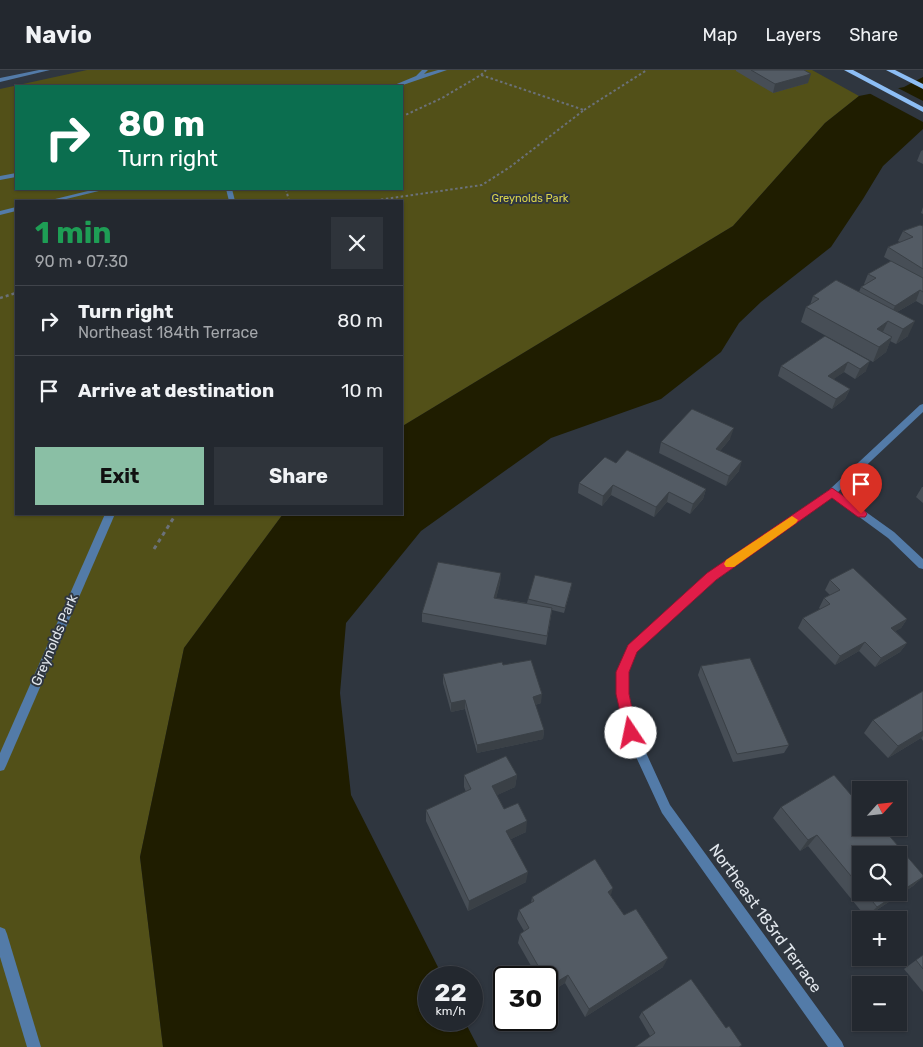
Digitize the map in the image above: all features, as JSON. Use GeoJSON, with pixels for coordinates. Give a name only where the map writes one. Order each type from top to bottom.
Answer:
{"type":"FeatureCollection","features":[{"type":"Feature","properties":{"kind":"main road"},"geometry":{"type":"LineString","coordinates":[[848,70],[923,110]]}},
{"type":"Feature","properties":{"kind":"main road"},"geometry":{"type":"LineString","coordinates":[[890,70],[923,87]]}},
{"type":"Feature","properties":{"kind":"street"},"geometry":{"type":"LineString","coordinates":[[0,80],[48,70]]}},
{"type":"Feature","properties":{"kind":"street"},"geometry":{"type":"LineString","coordinates":[[418,77],[425,70]]}},
{"type":"Feature","properties":{"kind":"street"},"geometry":{"type":"LineString","coordinates":[[398,85],[444,70]]}},
{"type":"Feature","properties":{"kind":"street"},"geometry":{"type":"LineString","coordinates":[[0,178],[15,176]]}},
{"type":"Feature","properties":{"kind":"street"},"geometry":{"type":"LineString","coordinates":[[54,200],[100,190]]}},
{"type":"Feature","properties":{"kind":"street"},"geometry":{"type":"LineString","coordinates":[[0,213],[15,209]]}},
{"type":"Feature","properties":{"kind":"street","name":"Northeast 183rd Terrace"},"geometry":{"type":"LineString","coordinates":[[837,1047],[666,809],[631,733],[623,694],[623,672],[632,649],[712,576],[832,492],[923,407]]}},
{"type":"Feature","properties":{"kind":"street"},"geometry":{"type":"LineString","coordinates":[[832,492],[891,535],[923,565]]}},
{"type":"Feature","properties":{"kind":"street","name":"Greynolds Park"},"geometry":{"type":"LineString","coordinates":[[0,766],[110,515]]}},
{"type":"Feature","properties":{"kind":"street"},"geometry":{"type":"LineString","coordinates":[[0,934],[34,1047]]}},
{"type":"Feature","properties":{"kind":"path"},"geometry":{"type":"LineString","coordinates":[[403,116],[454,93],[486,70]]}},
{"type":"Feature","properties":{"kind":"path"},"geometry":{"type":"LineString","coordinates":[[378,200],[482,185],[510,167],[584,110],[647,70]]}},
{"type":"Feature","properties":{"kind":"path"},"geometry":{"type":"LineString","coordinates":[[481,75],[584,110]]}},
{"type":"Feature","properties":{"kind":"path"},"geometry":{"type":"LineString","coordinates":[[0,298],[15,293]]}},
{"type":"Feature","properties":{"kind":"path"},"geometry":{"type":"LineString","coordinates":[[154,549],[175,515]]}},
{"type":"Feature","properties":{"kind":"green space","name":"Greynolds Park"},"geometry":{"type":"Polygon","coordinates":[[[87,70],[812,70],[859,96],[825,123],[733,226],[403,426],[403,200],[15,200],[15,515],[282,515],[184,648],[140,857],[163,1047],[0,1047],[0,89],[15,86],[15,190],[403,190],[403,85],[18,85],[87,70]]]}},
{"type":"Feature","properties":{"kind":"shaded area"},"geometry":{"type":"Polygon","coordinates":[[[923,77],[923,129],[883,166],[831,247],[761,302],[739,323],[721,352],[661,399],[551,438],[421,531],[346,623],[340,693],[351,795],[437,966],[418,966],[418,1031],[470,1031],[478,1047],[163,1047],[140,857],[184,648],[282,515],[403,515],[403,426],[733,226],[825,123],[859,96],[904,87],[923,77]]]}},
{"type":"Feature","properties":{"kind":"pier"},"geometry":{"type":"Polygon","coordinates":[[[894,86],[923,101],[923,122],[867,92],[894,86]]]}},
{"type":"Feature","properties":{"kind":"building"},"geometry":{"type":"Polygon","coordinates":[[[751,70],[804,70],[811,74],[775,84],[751,70]]]}},
{"type":"Feature","properties":{"kind":"building"},"geometry":{"type":"Polygon","coordinates":[[[920,225],[923,226],[923,269],[888,247],[913,237],[903,231],[920,225]]]}},
{"type":"Feature","properties":{"kind":"building"},"geometry":{"type":"Polygon","coordinates":[[[891,261],[923,278],[923,292],[920,290],[895,306],[861,287],[876,278],[868,274],[891,261]]]}},
{"type":"Feature","properties":{"kind":"building"},"geometry":{"type":"Polygon","coordinates":[[[836,280],[915,321],[903,329],[888,321],[877,329],[892,337],[879,347],[806,307],[819,299],[813,296],[836,280]]]}},
{"type":"Feature","properties":{"kind":"building"},"geometry":{"type":"Polygon","coordinates":[[[825,336],[870,361],[860,369],[848,362],[828,376],[850,389],[836,399],[781,366],[825,336]]]}},
{"type":"Feature","properties":{"kind":"building"},"geometry":{"type":"Polygon","coordinates":[[[692,409],[734,428],[716,449],[742,461],[729,476],[661,442],[692,409]]]}},
{"type":"Feature","properties":{"kind":"building"},"geometry":{"type":"Polygon","coordinates":[[[627,450],[706,489],[693,504],[669,492],[656,507],[613,485],[603,496],[579,483],[605,457],[616,463],[627,450]]]}},
{"type":"Feature","properties":{"kind":"building"},"geometry":{"type":"Polygon","coordinates":[[[438,562],[501,573],[494,598],[552,608],[547,636],[422,613],[438,562]]]}},
{"type":"Feature","properties":{"kind":"building"},"geometry":{"type":"Polygon","coordinates":[[[853,568],[907,619],[891,628],[907,643],[881,658],[865,642],[840,656],[803,618],[830,604],[824,598],[840,590],[830,580],[853,568]]]}},
{"type":"Feature","properties":{"kind":"building"},"geometry":{"type":"Polygon","coordinates":[[[535,575],[572,583],[565,608],[528,599],[535,575]]]}},
{"type":"Feature","properties":{"kind":"building"},"geometry":{"type":"Polygon","coordinates":[[[750,658],[789,745],[737,754],[701,666],[750,658]]]}},
{"type":"Feature","properties":{"kind":"building"},"geometry":{"type":"Polygon","coordinates":[[[531,660],[542,694],[533,697],[544,730],[477,745],[465,700],[451,703],[443,674],[502,662],[503,665],[531,660]]]}},
{"type":"Feature","properties":{"kind":"building"},"geometry":{"type":"Polygon","coordinates":[[[923,691],[923,731],[898,746],[873,720],[923,691]]]}},
{"type":"Feature","properties":{"kind":"building"},"geometry":{"type":"Polygon","coordinates":[[[506,756],[517,775],[492,786],[504,809],[518,803],[527,821],[506,831],[528,872],[469,901],[426,810],[471,789],[464,775],[506,756]]]}},
{"type":"Feature","properties":{"kind":"building"},"geometry":{"type":"Polygon","coordinates":[[[834,775],[852,794],[852,836],[889,836],[898,846],[852,846],[852,877],[817,835],[808,840],[781,807],[834,775]]]}},
{"type":"Feature","properties":{"kind":"building"},"geometry":{"type":"Polygon","coordinates":[[[907,856],[923,875],[923,877],[907,887],[907,856]]]}},
{"type":"Feature","properties":{"kind":"building"},"geometry":{"type":"Polygon","coordinates":[[[595,859],[613,888],[608,892],[624,915],[636,909],[668,958],[589,1009],[568,975],[558,981],[558,966],[538,966],[520,934],[529,928],[519,910],[534,901],[532,897],[595,859]]]}},
{"type":"Feature","properties":{"kind":"building"},"geometry":{"type":"Polygon","coordinates":[[[872,901],[886,901],[877,907],[872,901]]]}},
{"type":"Feature","properties":{"kind":"building"},"geometry":{"type":"Polygon","coordinates":[[[923,955],[923,969],[916,960],[923,955]]]}},
{"type":"Feature","properties":{"kind":"building"},"geometry":{"type":"Polygon","coordinates":[[[691,979],[726,1028],[729,1026],[742,1045],[739,1047],[635,1047],[655,1033],[642,1012],[691,979]]]}},
{"type":"Feature","properties":{"kind":"slow traffic"},"geometry":{"type":"LineString","coordinates":[[730,564],[792,520]]}},
{"type":"Feature","properties":{"kind":"route"},"geometry":{"type":"LineString","coordinates":[[631,733],[623,694],[623,672],[632,649],[647,634],[712,576],[832,492],[861,514]]}}]}
